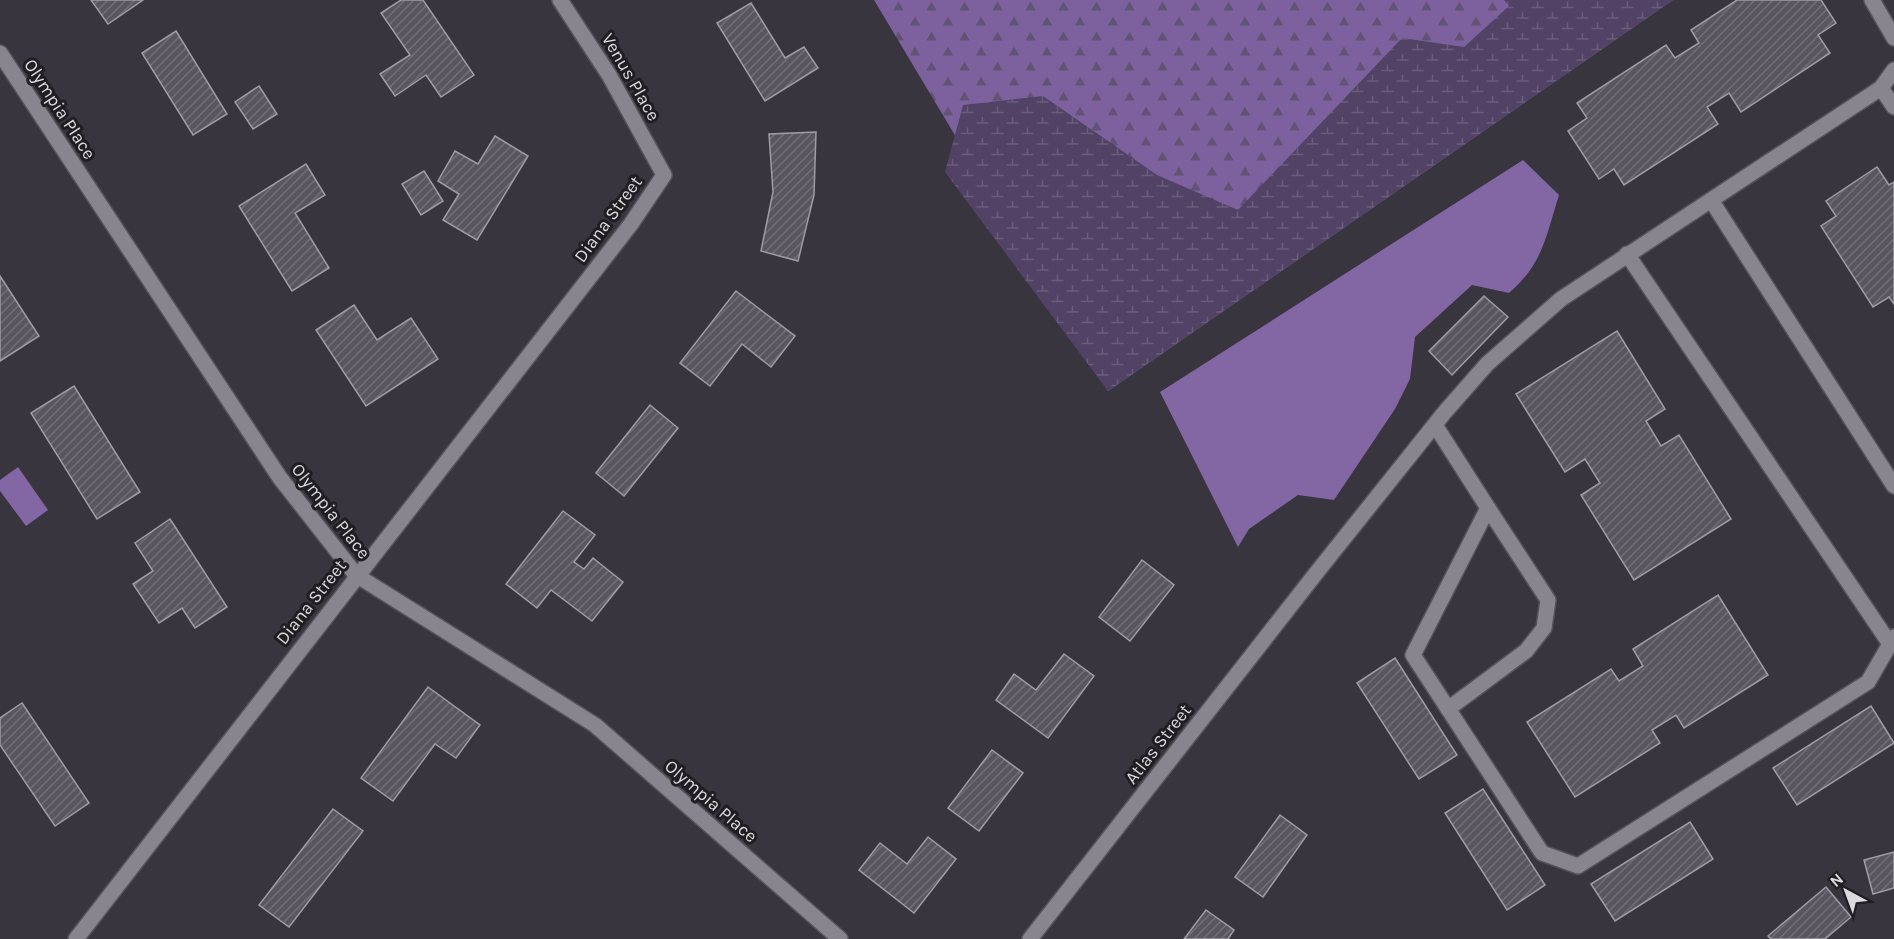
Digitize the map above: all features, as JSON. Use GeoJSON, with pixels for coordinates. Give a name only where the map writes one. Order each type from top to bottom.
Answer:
{"type":"FeatureCollection","features":[{"type":"Feature","properties":{"kind":"street","name":"Venus Place"},"geometry":{"type":"LineString","coordinates":[[560,0],[609,75],[664,175]]}},
{"type":"Feature","properties":{"kind":"street"},"geometry":{"type":"LineString","coordinates":[[1872,0],[1894,38]]}},
{"type":"Feature","properties":{"kind":"street","name":"Olympia Place"},"geometry":{"type":"LineString","coordinates":[[0,53],[280,478],[356,575],[595,725],[840,939]]}},
{"type":"Feature","properties":{"kind":"street"},"geometry":{"type":"LineString","coordinates":[[1894,70],[1881,88],[1894,107]]}},
{"type":"Feature","properties":{"kind":"street","name":"Atlas Street"},"geometry":{"type":"LineString","coordinates":[[1030,939],[1435,424],[1495,357],[1561,299],[1881,88]]}},
{"type":"Feature","properties":{"kind":"street","name":"Diana Street"},"geometry":{"type":"LineString","coordinates":[[76,939],[356,575],[631,224],[664,175]]}},
{"type":"Feature","properties":{"kind":"street"},"geometry":{"type":"LineString","coordinates":[[1711,200],[1894,486]]}},
{"type":"Feature","properties":{"kind":"street"},"geometry":{"type":"LineString","coordinates":[[1488,508],[1413,655],[1542,854],[1578,866],[1868,682],[1892,641],[1627,254]]}},
{"type":"Feature","properties":{"kind":"street"},"geometry":{"type":"LineString","coordinates":[[1435,424],[1548,600],[1544,628],[1526,651],[1448,709]]}},
{"type":"Feature","properties":{"kind":"green space"},"geometry":{"type":"Polygon","coordinates":[[[874,0],[1673,0],[1108,391],[874,0]]]}},
{"type":"Feature","properties":{"kind":"green space"},"geometry":{"type":"Polygon","coordinates":[[[1504,0],[1673,0],[1108,391],[945,172],[963,105],[1043,96],[1157,175],[1238,210],[1402,38],[1464,47],[1509,6],[1504,0]]]}},
{"type":"Feature","properties":{"kind":"shaded area"},"geometry":{"type":"Polygon","coordinates":[[[1523,160],[1559,195],[1542,248],[1529,271],[1509,293],[1472,285],[1415,337],[1410,379],[1395,409],[1334,500],[1298,495],[1249,529],[1238,547],[1160,392],[1523,160]]]}},
{"type":"Feature","properties":{"kind":"shaded area"},"geometry":{"type":"Polygon","coordinates":[[[18,467],[48,510],[26,526],[0,491],[0,480],[18,467]]]}},
{"type":"Feature","properties":{"kind":"building"},"geometry":{"type":"Polygon","coordinates":[[[91,0],[143,0],[108,24],[91,0]]]}},
{"type":"Feature","properties":{"kind":"building"},"geometry":{"type":"Polygon","coordinates":[[[401,0],[423,0],[474,75],[441,97],[426,75],[395,96],[380,74],[410,55],[381,13],[401,0]]]}},
{"type":"Feature","properties":{"kind":"building"},"geometry":{"type":"Polygon","coordinates":[[[1737,0],[1821,0],[1836,23],[1818,35],[1830,53],[1741,112],[1729,93],[1707,107],[1718,124],[1624,185],[1614,169],[1599,179],[1568,131],[1587,118],[1577,103],[1666,45],[1675,58],[1699,43],[1691,30],[1737,0]]]}},
{"type":"Feature","properties":{"kind":"building"},"geometry":{"type":"Polygon","coordinates":[[[751,3],[785,58],[804,47],[818,68],[765,101],[717,23],[751,3]]]}},
{"type":"Feature","properties":{"kind":"building"},"geometry":{"type":"Polygon","coordinates":[[[176,31],[227,114],[193,135],[142,53],[176,31]]]}},
{"type":"Feature","properties":{"kind":"building"},"geometry":{"type":"Polygon","coordinates":[[[259,86],[277,114],[253,129],[235,102],[259,86]]]}},
{"type":"Feature","properties":{"kind":"building"},"geometry":{"type":"Polygon","coordinates":[[[816,132],[814,195],[798,261],[761,251],[773,192],[769,134],[816,132]]]}},
{"type":"Feature","properties":{"kind":"building"},"geometry":{"type":"Polygon","coordinates":[[[495,136],[528,156],[477,240],[443,220],[459,194],[438,181],[455,151],[478,164],[495,136]]]}},
{"type":"Feature","properties":{"kind":"building"},"geometry":{"type":"Polygon","coordinates":[[[306,164],[325,195],[295,213],[329,268],[292,291],[239,206],[306,164]]]}},
{"type":"Feature","properties":{"kind":"building"},"geometry":{"type":"Polygon","coordinates":[[[1877,167],[1889,185],[1894,182],[1894,304],[1889,297],[1873,307],[1821,226],[1836,216],[1826,201],[1877,167]]]}},
{"type":"Feature","properties":{"kind":"building"},"geometry":{"type":"Polygon","coordinates":[[[424,171],[443,201],[421,215],[402,184],[424,171]]]}},
{"type":"Feature","properties":{"kind":"building"},"geometry":{"type":"Polygon","coordinates":[[[0,276],[39,336],[0,361],[0,276]]]}},
{"type":"Feature","properties":{"kind":"building"},"geometry":{"type":"Polygon","coordinates":[[[736,291],[795,336],[771,367],[742,344],[710,386],[680,363],[736,291]]]}},
{"type":"Feature","properties":{"kind":"building"},"geometry":{"type":"Polygon","coordinates":[[[1484,296],[1508,317],[1452,375],[1429,351],[1484,296]]]}},
{"type":"Feature","properties":{"kind":"building"},"geometry":{"type":"Polygon","coordinates":[[[354,305],[377,340],[411,318],[438,359],[366,406],[316,330],[354,305]]]}},
{"type":"Feature","properties":{"kind":"building"},"geometry":{"type":"Polygon","coordinates":[[[1617,331],[1665,409],[1646,421],[1661,446],[1679,435],[1731,519],[1634,580],[1581,495],[1600,483],[1585,459],[1565,472],[1516,394],[1617,331]]]}},
{"type":"Feature","properties":{"kind":"building"},"geometry":{"type":"Polygon","coordinates":[[[74,386],[140,492],[97,519],[31,413],[74,386]]]}},
{"type":"Feature","properties":{"kind":"building"},"geometry":{"type":"Polygon","coordinates":[[[650,405],[678,428],[624,496],[596,473],[650,405]]]}},
{"type":"Feature","properties":{"kind":"building"},"geometry":{"type":"Polygon","coordinates":[[[563,511],[595,535],[574,562],[584,569],[593,558],[623,582],[592,621],[551,590],[537,608],[506,584],[563,511]]]}},
{"type":"Feature","properties":{"kind":"building"},"geometry":{"type":"Polygon","coordinates":[[[170,519],[227,607],[195,628],[182,608],[159,623],[133,584],[153,571],[135,543],[170,519]]]}},
{"type":"Feature","properties":{"kind":"building"},"geometry":{"type":"Polygon","coordinates":[[[1142,560],[1174,585],[1130,641],[1099,617],[1142,560]]]}},
{"type":"Feature","properties":{"kind":"building"},"geometry":{"type":"Polygon","coordinates":[[[1718,595],[1768,675],[1684,728],[1676,715],[1652,730],[1660,743],[1575,797],[1527,722],[1611,669],[1619,681],[1643,666],[1633,649],[1718,595]]]}},
{"type":"Feature","properties":{"kind":"building"},"geometry":{"type":"Polygon","coordinates":[[[1064,654],[1094,676],[1048,738],[996,700],[1014,674],[1036,690],[1064,654]]]}},
{"type":"Feature","properties":{"kind":"building"},"geometry":{"type":"Polygon","coordinates":[[[1395,658],[1457,755],[1419,779],[1357,683],[1395,658]]]}},
{"type":"Feature","properties":{"kind":"building"},"geometry":{"type":"Polygon","coordinates":[[[428,687],[480,725],[456,758],[435,744],[393,801],[361,778],[428,687]]]}},
{"type":"Feature","properties":{"kind":"building"},"geometry":{"type":"Polygon","coordinates":[[[22,703],[89,803],[55,826],[0,745],[0,718],[22,703]]]}},
{"type":"Feature","properties":{"kind":"building"},"geometry":{"type":"Polygon","coordinates":[[[1871,706],[1894,743],[1797,805],[1773,768],[1871,706]]]}},
{"type":"Feature","properties":{"kind":"building"},"geometry":{"type":"Polygon","coordinates":[[[992,750],[1023,773],[979,831],[948,808],[992,750]]]}},
{"type":"Feature","properties":{"kind":"building"},"geometry":{"type":"Polygon","coordinates":[[[1483,789],[1545,885],[1507,910],[1445,813],[1483,789]]]}},
{"type":"Feature","properties":{"kind":"building"},"geometry":{"type":"Polygon","coordinates":[[[333,809],[363,831],[289,927],[259,905],[333,809]]]}},
{"type":"Feature","properties":{"kind":"building"},"geometry":{"type":"Polygon","coordinates":[[[1280,815],[1307,835],[1263,897],[1235,877],[1280,815]]]}},
{"type":"Feature","properties":{"kind":"building"},"geometry":{"type":"Polygon","coordinates":[[[1690,822],[1713,859],[1615,921],[1591,884],[1690,822]]]}},
{"type":"Feature","properties":{"kind":"building"},"geometry":{"type":"Polygon","coordinates":[[[928,837],[956,859],[914,913],[859,870],[880,843],[907,864],[928,837]]]}},
{"type":"Feature","properties":{"kind":"building"},"geometry":{"type":"Polygon","coordinates":[[[1894,852],[1894,888],[1873,894],[1864,860],[1894,852]]]}},
{"type":"Feature","properties":{"kind":"building"},"geometry":{"type":"Polygon","coordinates":[[[1826,887],[1851,917],[1825,939],[1771,939],[1768,936],[1826,887]]]}},
{"type":"Feature","properties":{"kind":"building"},"geometry":{"type":"Polygon","coordinates":[[[1206,910],[1234,930],[1228,939],[1184,939],[1206,910]]]}}]}
